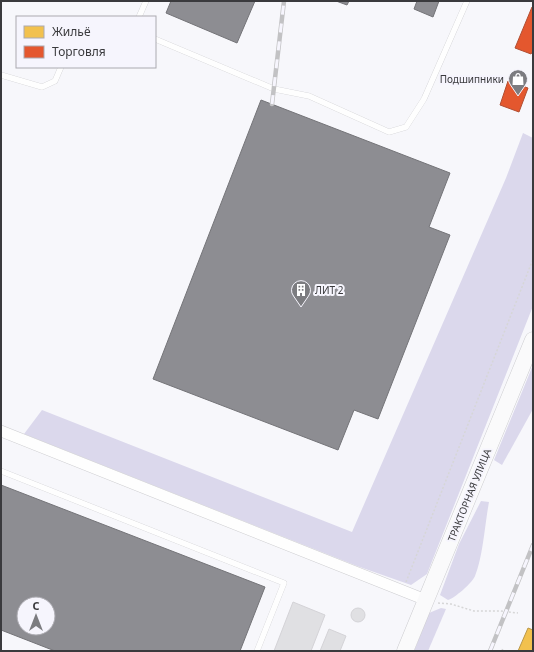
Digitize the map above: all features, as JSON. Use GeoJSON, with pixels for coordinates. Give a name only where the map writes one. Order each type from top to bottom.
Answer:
{"type":"FeatureCollection","features":[{"type":"Feature","properties":{"kind":"street","name":"ТРАКТОРНАЯ УЛИЦА"},"geometry":{"type":"LineString","coordinates":[[406,651],[533,340]]}},
{"type":"Feature","properties":{"kind":"street"},"geometry":{"type":"LineString","coordinates":[[1,431],[426,600]]}},
{"type":"Feature","properties":{"kind":"lane"},"geometry":{"type":"LineString","coordinates":[[139,16],[146,1]]}},
{"type":"Feature","properties":{"kind":"lane"},"geometry":{"type":"LineString","coordinates":[[156,38],[274,89],[309,96],[389,132],[406,127],[424,99],[467,1]]}},
{"type":"Feature","properties":{"kind":"lane"},"geometry":{"type":"LineString","coordinates":[[1,75],[42,88],[55,81],[61,68]]}},
{"type":"Feature","properties":{"kind":"lane"},"geometry":{"type":"LineString","coordinates":[[1,471],[284,583],[257,651]]}},
{"type":"Feature","properties":{"kind":"path"},"geometry":{"type":"LineString","coordinates":[[403,591],[533,259]]}},
{"type":"Feature","properties":{"kind":"path"},"geometry":{"type":"LineString","coordinates":[[451,604],[474,611],[500,610],[518,613]]}},
{"type":"Feature","properties":{"kind":"shaded area"},"geometry":{"type":"Polygon","coordinates":[[[523,133],[533,138],[533,306],[427,574],[411,585],[357,566],[24,434],[42,410],[352,532],[506,178],[523,133]]]}},
{"type":"Feature","properties":{"kind":"shaded area"},"geometry":{"type":"Polygon","coordinates":[[[533,365],[533,409],[502,465],[494,460],[533,365]]]}},
{"type":"Feature","properties":{"kind":"shaded area"},"geometry":{"type":"Polygon","coordinates":[[[481,501],[489,502],[478,568],[475,576],[467,586],[448,600],[440,595],[459,544],[481,501]]]}},
{"type":"Feature","properties":{"kind":"shaded area"},"geometry":{"type":"Polygon","coordinates":[[[441,608],[446,609],[428,651],[414,651],[429,613],[441,608]]]}},
{"type":"Feature","properties":{"kind":"building: Жильё"},"geometry":{"type":"Polygon","coordinates":[[[528,628],[533,630],[533,651],[518,651],[528,628]]]}},
{"type":"Feature","properties":{"kind":"building: Торговля"},"geometry":{"type":"Polygon","coordinates":[[[532,7],[533,51],[531,54],[515,48],[532,7]]]}},
{"type":"Feature","properties":{"kind":"building: Торговля"},"geometry":{"type":"Polygon","coordinates":[[[508,81],[528,88],[519,112],[500,105],[508,81]]]}},
{"type":"Feature","properties":{"kind":"building: Промзона"},"geometry":{"type":"Polygon","coordinates":[[[171,1],[255,1],[237,43],[166,13],[171,1]]]}},
{"type":"Feature","properties":{"kind":"building: Промзона"},"geometry":{"type":"Polygon","coordinates":[[[336,1],[349,1],[347,5],[336,1]]]}},
{"type":"Feature","properties":{"kind":"building: Промзона"},"geometry":{"type":"Polygon","coordinates":[[[417,1],[439,1],[433,17],[414,9],[417,1]]]}},
{"type":"Feature","properties":{"kind":"building: Промзона","name":"ЛИТ 2"},"geometry":{"type":"Polygon","coordinates":[[[261,100],[450,173],[429,227],[450,235],[378,419],[354,410],[338,450],[153,379],[261,100]]]}},
{"type":"Feature","properties":{"kind":"building: Промзона"},"geometry":{"type":"Polygon","coordinates":[[[1,485],[265,587],[240,651],[55,651],[16,636],[56,636],[56,596],[16,596],[16,636],[1,630],[1,485]]]}},
{"type":"Feature","properties":{"kind":"building: Прочее"},"geometry":{"type":"Polygon","coordinates":[[[293,602],[325,615],[311,651],[274,651],[293,602]]]}},
{"type":"Feature","properties":{"kind":"building: Прочее"},"geometry":{"type":"Polygon","coordinates":[[[355,608],[361,608],[365,612],[365,618],[361,622],[355,622],[351,618],[351,612],[355,608]]]}},
{"type":"Feature","properties":{"kind":"building: Прочее"},"geometry":{"type":"Polygon","coordinates":[[[329,629],[346,636],[340,651],[320,651],[329,629]]]}},
{"type":"Feature","properties":{"kind":"railway"},"geometry":{"type":"LineString","coordinates":[[272,104],[284,1]]}},
{"type":"Feature","properties":{"kind":"railway"},"geometry":{"type":"LineString","coordinates":[[490,651],[533,545]]}},
{"type":"Feature","properties":{"kind":"place","name":"Подшипники"},"geometry":{"type":"Point","coordinates":[518,96]}},
{"type":"Feature","properties":{"kind":"place","name":"ЛИТ 2"},"geometry":{"type":"Point","coordinates":[301,307]}}]}
